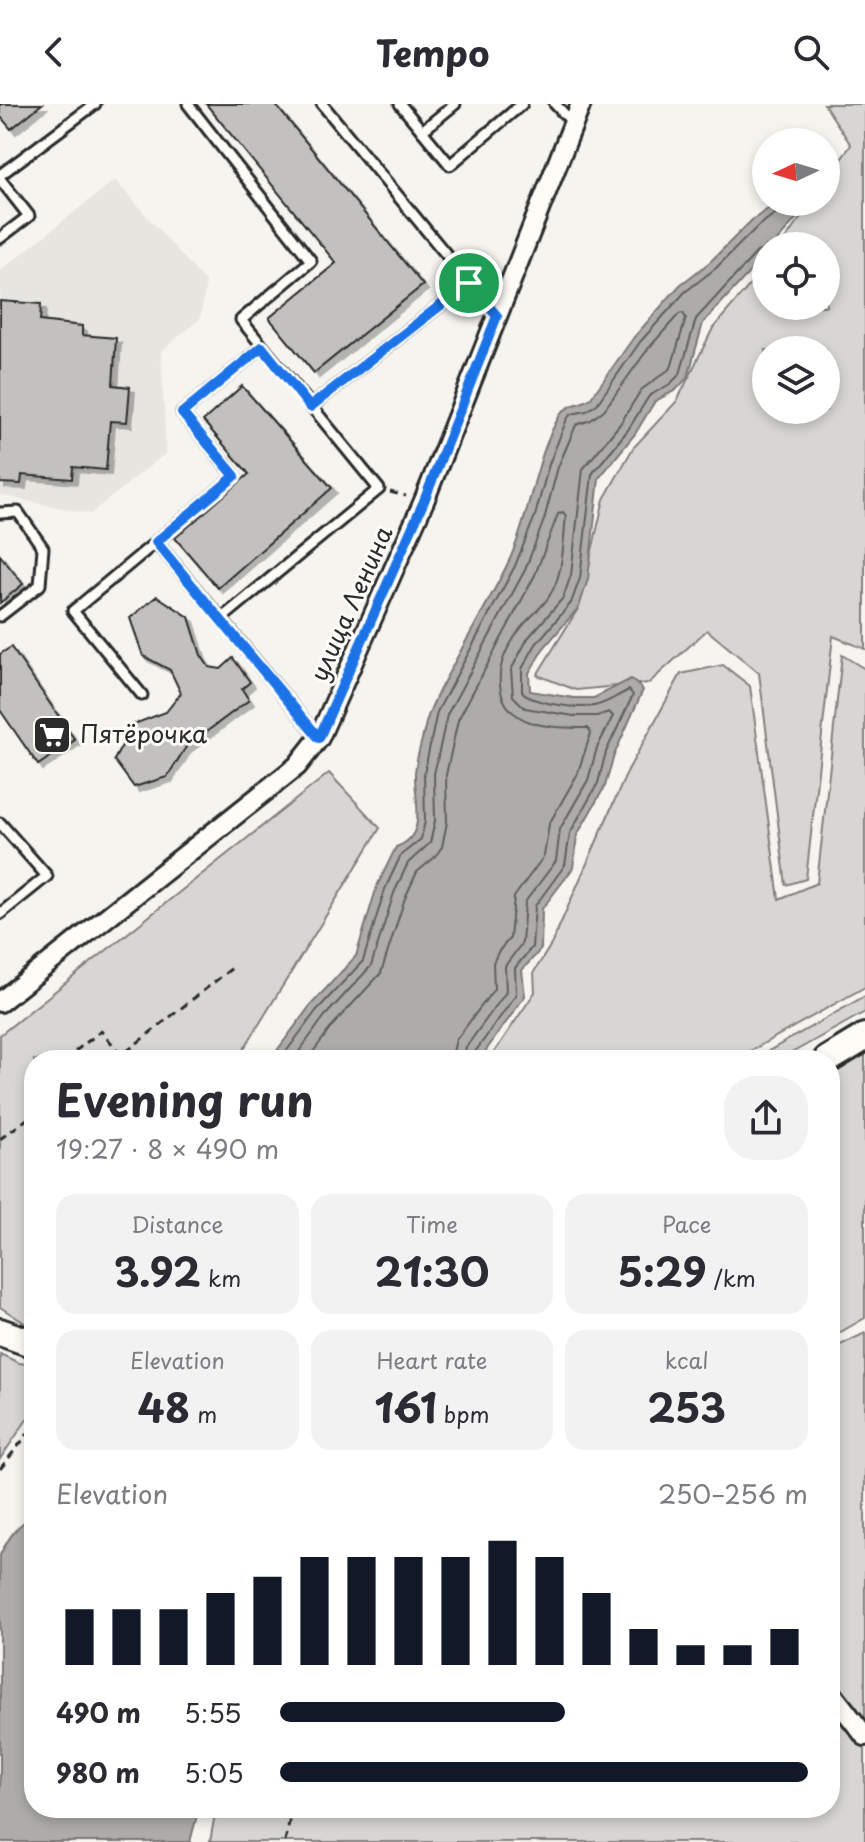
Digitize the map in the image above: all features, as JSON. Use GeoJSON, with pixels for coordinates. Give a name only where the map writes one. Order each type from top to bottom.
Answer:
{"type":"FeatureCollection","features":[{"type":"Feature","properties":{"kind":"main road"},"geometry":{"type":"LineString","coordinates":[[840,1052],[865,1037]]}},
{"type":"Feature","properties":{"kind":"main road"},"geometry":{"type":"LineString","coordinates":[[0,1332],[24,1340]]}},
{"type":"Feature","properties":{"kind":"street","name":"улица Ленина"},"geometry":{"type":"LineString","coordinates":[[0,1002],[297,766],[319,738],[424,501],[581,104]]}},
{"type":"Feature","properties":{"kind":"street"},"geometry":{"type":"LineString","coordinates":[[840,1704],[865,1736]]}},
{"type":"Feature","properties":{"kind":"lane"},"geometry":{"type":"LineString","coordinates":[[0,238],[29,216],[0,177],[95,104]]}},
{"type":"Feature","properties":{"kind":"lane"},"geometry":{"type":"LineString","coordinates":[[188,104],[311,261],[241,320],[379,489],[221,619]]}},
{"type":"Feature","properties":{"kind":"lane"},"geometry":{"type":"LineString","coordinates":[[322,104],[497,316]]}},
{"type":"Feature","properties":{"kind":"lane"},"geometry":{"type":"LineString","coordinates":[[400,104],[450,165],[522,104]]}},
{"type":"Feature","properties":{"kind":"lane"},"geometry":{"type":"LineString","coordinates":[[422,131],[455,104]]}},
{"type":"Feature","properties":{"kind":"lane"},"geometry":{"type":"LineString","coordinates":[[555,104],[573,123]]}},
{"type":"Feature","properties":{"kind":"lane"},"geometry":{"type":"LineString","coordinates":[[310,407],[469,283]]}},
{"type":"Feature","properties":{"kind":"lane"},"geometry":{"type":"LineString","coordinates":[[142,695],[73,611],[235,476],[182,413],[262,347]]}},
{"type":"Feature","properties":{"kind":"lane"},"geometry":{"type":"LineString","coordinates":[[0,513],[18,512],[43,548],[40,585],[0,616]]}},
{"type":"Feature","properties":{"kind":"lane"},"geometry":{"type":"LineString","coordinates":[[156,542],[319,738]]}},
{"type":"Feature","properties":{"kind":"lane"},"geometry":{"type":"LineString","coordinates":[[0,823],[47,876],[0,914]]}},
{"type":"Feature","properties":{"kind":"path"},"geometry":{"type":"LineString","coordinates":[[379,489],[424,501]]}},
{"type":"Feature","properties":{"kind":"path"},"geometry":{"type":"LineString","coordinates":[[128,1050],[232,968]]}},
{"type":"Feature","properties":{"kind":"path"},"geometry":{"type":"LineString","coordinates":[[77,1050],[101,1031],[118,1050]]}},
{"type":"Feature","properties":{"kind":"path"},"geometry":{"type":"LineString","coordinates":[[0,1139],[24,1121]]}},
{"type":"Feature","properties":{"kind":"path"},"geometry":{"type":"LineString","coordinates":[[0,1469],[24,1439]]}},
{"type":"Feature","properties":{"kind":"path"},"geometry":{"type":"LineString","coordinates":[[285,1842],[290,1818]]}},
{"type":"Feature","properties":{"kind":"shaded area"},"geometry":{"type":"Polygon","coordinates":[[[824,104],[865,104],[865,649],[833,636],[806,879],[786,885],[759,673],[707,630],[649,683],[576,690],[537,675],[579,607],[604,499],[633,448],[677,401],[713,328],[752,282],[752,320],[840,320],[840,232],[791,232],[801,216],[840,216],[840,161],[851,145],[824,104]]]}},
{"type":"Feature","properties":{"kind":"shaded area"},"geometry":{"type":"Polygon","coordinates":[[[115,180],[206,283],[200,319],[161,351],[166,453],[90,514],[0,495],[0,271],[115,180]]]}},
{"type":"Feature","properties":{"kind":"shaded area"},"geometry":{"type":"Polygon","coordinates":[[[842,655],[865,669],[865,987],[752,1050],[496,1050],[535,992],[534,972],[552,943],[628,770],[681,674],[723,665],[750,686],[779,899],[817,883],[842,655]]]}},
{"type":"Feature","properties":{"kind":"shaded area"},"geometry":{"type":"Polygon","coordinates":[[[329,773],[380,828],[243,1050],[24,1050],[24,1323],[0,1307],[0,1035],[329,773]]]}},
{"type":"Feature","properties":{"kind":"shaded area"},"geometry":{"type":"Polygon","coordinates":[[[865,996],[865,1012],[797,1050],[770,1050],[865,996]]]}},
{"type":"Feature","properties":{"kind":"shaded area"},"geometry":{"type":"Polygon","coordinates":[[[865,1050],[865,1318],[840,1332],[840,1064],[865,1050]]]}},
{"type":"Feature","properties":{"kind":"shaded area"},"geometry":{"type":"Polygon","coordinates":[[[865,1333],[865,1842],[210,1842],[214,1818],[840,1818],[840,1345],[865,1333]]]}},
{"type":"Feature","properties":{"kind":"shaded area"},"geometry":{"type":"Polygon","coordinates":[[[0,1354],[24,1364],[24,1424],[0,1459],[0,1354]]]}},
{"type":"Feature","properties":{"kind":"water"},"geometry":{"type":"Polygon","coordinates":[[[758,216],[798,216],[785,232],[752,232],[752,269],[703,323],[688,377],[676,390],[655,401],[635,434],[599,478],[588,579],[579,607],[543,649],[529,673],[530,691],[574,698],[594,698],[631,679],[643,690],[614,755],[605,786],[577,835],[573,868],[542,909],[541,949],[522,970],[525,996],[486,1050],[277,1050],[310,1006],[356,956],[377,886],[396,847],[413,835],[418,816],[416,768],[429,714],[516,545],[544,449],[560,415],[591,398],[634,337],[680,285],[710,262],[758,216]]]}},
{"type":"Feature","properties":{"kind":"water"},"geometry":{"type":"Polygon","coordinates":[[[23,1523],[24,1818],[196,1818],[190,1842],[0,1842],[0,1555],[23,1523]]]}},
{"type":"Feature","properties":{"kind":"building"},"geometry":{"type":"Polygon","coordinates":[[[0,104],[42,104],[11,129],[0,116],[0,104]]]}},
{"type":"Feature","properties":{"kind":"building"},"geometry":{"type":"Polygon","coordinates":[[[206,104],[275,104],[423,285],[314,373],[269,318],[336,263],[206,104]]]}},
{"type":"Feature","properties":{"kind":"building"},"geometry":{"type":"Polygon","coordinates":[[[0,301],[41,304],[40,321],[82,326],[82,335],[116,338],[113,385],[130,387],[127,422],[110,421],[106,470],[73,467],[72,479],[22,475],[21,484],[0,483],[0,301]]]}},
{"type":"Feature","properties":{"kind":"building"},"geometry":{"type":"Polygon","coordinates":[[[242,386],[332,488],[218,588],[175,538],[249,474],[203,421],[242,386]]]}},
{"type":"Feature","properties":{"kind":"building"},"geometry":{"type":"Polygon","coordinates":[[[0,555],[23,584],[0,603],[0,555]]]}},
{"type":"Feature","properties":{"kind":"building"},"geometry":{"type":"Polygon","coordinates":[[[157,596],[189,617],[201,655],[209,667],[221,669],[233,658],[250,682],[242,689],[249,700],[186,747],[167,777],[134,787],[114,760],[134,724],[166,712],[181,693],[170,670],[143,656],[130,618],[157,596]]]}},
{"type":"Feature","properties":{"kind":"building"},"geometry":{"type":"Polygon","coordinates":[[[11,647],[75,740],[38,765],[0,710],[0,654],[11,647]]]}},
{"type":"Feature","properties":{"kind":"place","name":"Пятёрочка"},"geometry":{"type":"Point","coordinates":[52,735]}},
{"type":"Feature","properties":{"kind":"route"},"geometry":{"type":"LineString","coordinates":[[469,283],[497,316],[424,501],[319,738],[156,542],[235,476],[182,413],[262,347],[310,407],[469,283]]}}]}
